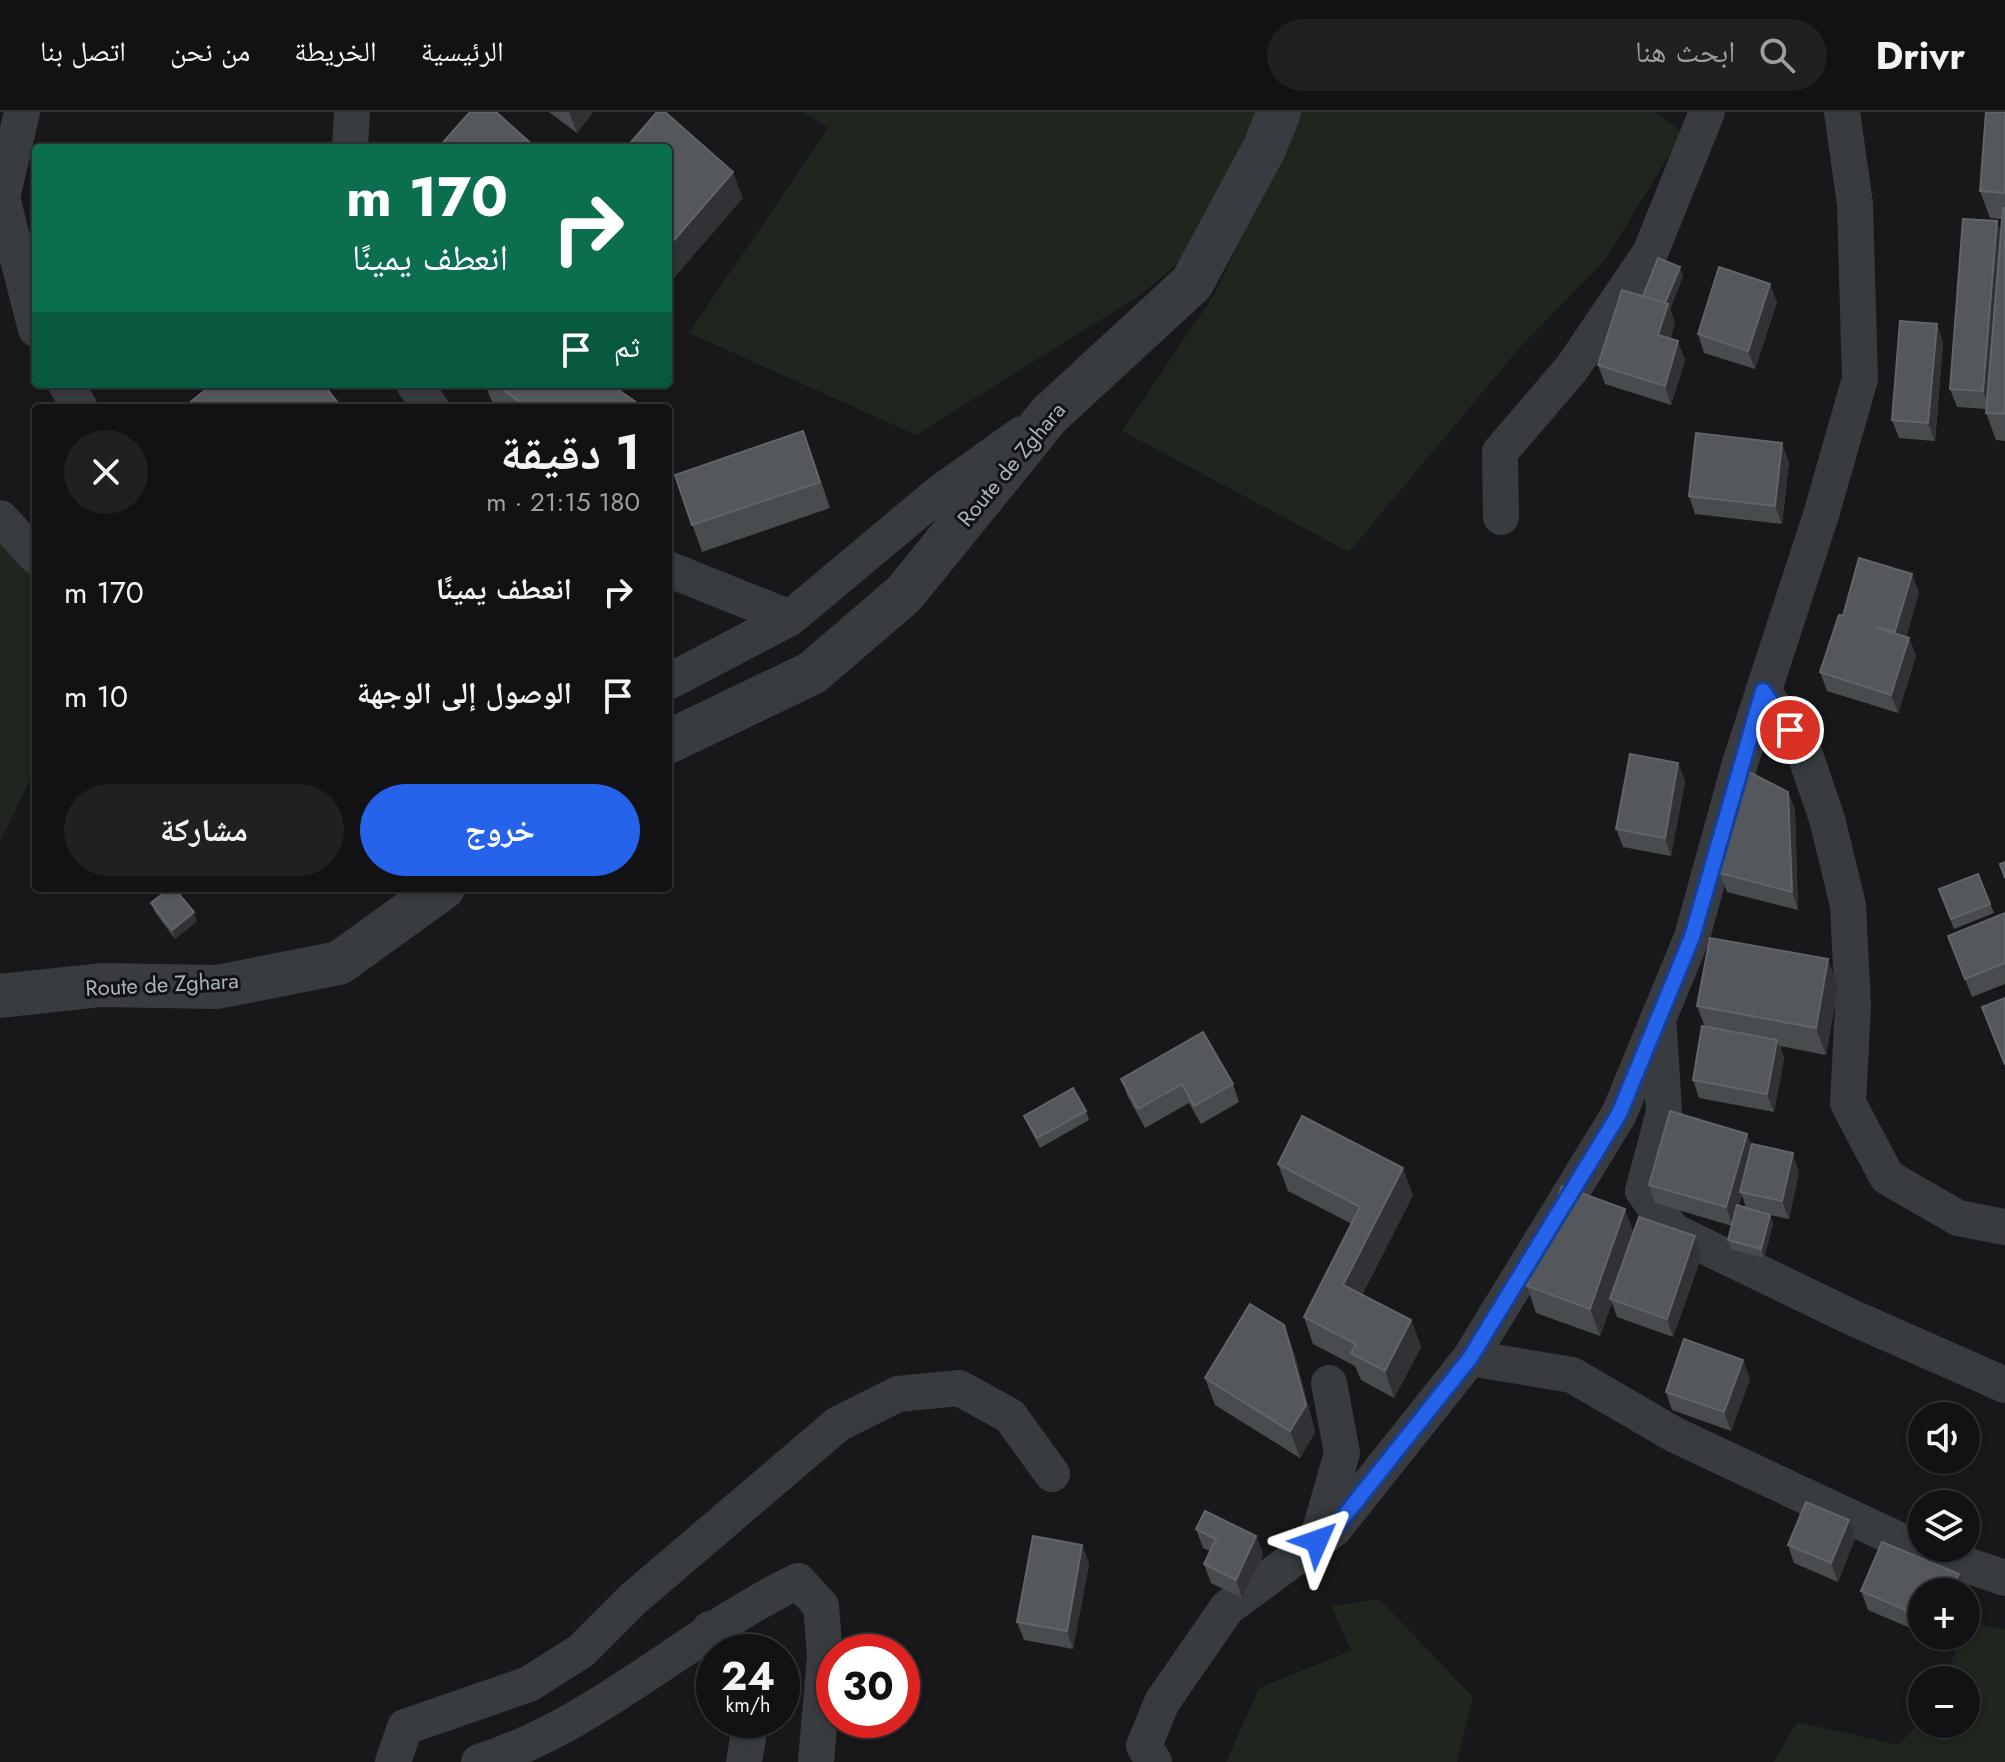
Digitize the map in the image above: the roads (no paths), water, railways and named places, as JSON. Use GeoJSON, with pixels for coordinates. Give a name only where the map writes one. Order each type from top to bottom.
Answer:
{"type":"FeatureCollection","features":[{"type":"Feature","properties":{"kind":"street"},"geometry":{"type":"LineString","coordinates":[[22,112],[2,198],[32,314]]}},
{"type":"Feature","properties":{"kind":"street"},"geometry":{"type":"LineString","coordinates":[[350,144],[352,112]]}},
{"type":"Feature","properties":{"kind":"street","name":"Route de Zghara"},"geometry":{"type":"LineString","coordinates":[[672,740],[812,673],[904,594],[1049,415],[1192,283],[1264,149],[1279,112]]}},
{"type":"Feature","properties":{"kind":"street"},"geometry":{"type":"LineString","coordinates":[[1501,517],[1500,452],[1572,368],[1650,253],[1707,112]]}},
{"type":"Feature","properties":{"kind":"street"},"geometry":{"type":"LineString","coordinates":[[1154,1762],[1144,1746],[1162,1702],[1227,1608],[1334,1529],[1470,1358],[1619,1114],[1692,937],[1763,691],[1821,515],[1860,379],[1855,204],[1842,112]]}},
{"type":"Feature","properties":{"kind":"street"},"geometry":{"type":"LineString","coordinates":[[672,680],[790,618],[938,494],[1049,415]]}},
{"type":"Feature","properties":{"kind":"street"},"geometry":{"type":"LineString","coordinates":[[0,518],[32,552]]}},
{"type":"Feature","properties":{"kind":"street"},"geometry":{"type":"LineString","coordinates":[[672,571],[790,618]]}},
{"type":"Feature","properties":{"kind":"street"},"geometry":{"type":"LineString","coordinates":[[1763,691],[1803,749],[1827,819],[1848,905],[1853,1007],[1848,1103],[1887,1177],[1958,1218],[2005,1227]]}},
{"type":"Feature","properties":{"kind":"street","name":"Route de Zghara"},"geometry":{"type":"LineString","coordinates":[[0,996],[102,985],[217,987],[339,963],[437,892]]}},
{"type":"Feature","properties":{"kind":"street"},"geometry":{"type":"LineString","coordinates":[[1659,1017],[1664,1112],[1643,1191],[1673,1231],[1851,1317],[2005,1385]]}},
{"type":"Feature","properties":{"kind":"street"},"geometry":{"type":"LineString","coordinates":[[1470,1358],[1572,1375],[1675,1435],[1902,1542],[2005,1578]]}},
{"type":"Feature","properties":{"kind":"street"},"geometry":{"type":"LineString","coordinates":[[1317,1541],[1342,1453],[1329,1383]]}},
{"type":"Feature","properties":{"kind":"street"},"geometry":{"type":"LineString","coordinates":[[393,1762],[405,1727],[529,1684],[581,1651],[633,1599],[838,1424],[898,1394],[959,1388],[1010,1416],[1052,1474]]}},
{"type":"Feature","properties":{"kind":"street"},"geometry":{"type":"LineString","coordinates":[[479,1762],[517,1750],[605,1701],[710,1629],[798,1581],[821,1606],[825,1656],[816,1762]]}},
{"type":"Feature","properties":{"kind":"street"},"geometry":{"type":"LineString","coordinates":[[710,1629],[716,1634]]}},
{"type":"Feature","properties":{"kind":"street"},"geometry":{"type":"LineString","coordinates":[[744,1762],[748,1738]]}}]}
